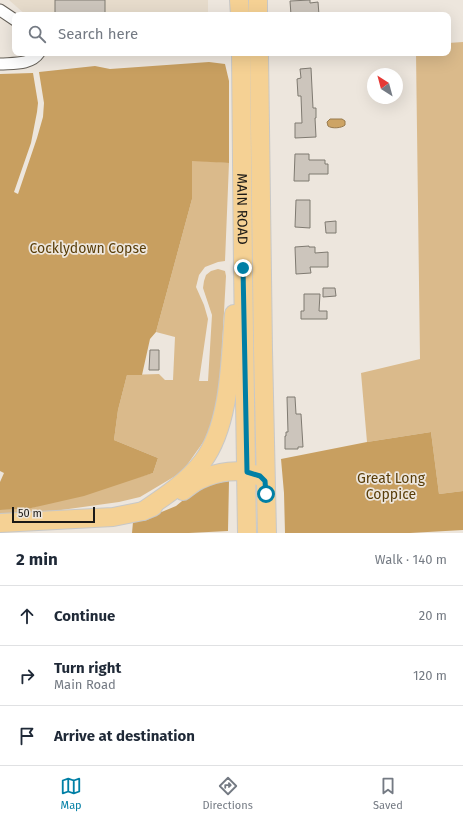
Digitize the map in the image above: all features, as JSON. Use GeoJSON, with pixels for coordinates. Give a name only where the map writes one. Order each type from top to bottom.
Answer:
{"type":"FeatureCollection","features":[{"type":"Feature","properties":{"kind":"main road"},"geometry":{"type":"LineString","coordinates":[[239,0],[240,12]]}},
{"type":"Feature","properties":{"kind":"main road"},"geometry":{"type":"LineString","coordinates":[[258,0],[258,12]]}},
{"type":"Feature","properties":{"kind":"main road","name":"MAIN ROAD"},"geometry":{"type":"LineString","coordinates":[[241,56],[247,533]]}},
{"type":"Feature","properties":{"kind":"main road","name":"MAIN ROAD"},"geometry":{"type":"LineString","coordinates":[[259,56],[267,533]]}},
{"type":"Feature","properties":{"kind":"main road"},"geometry":{"type":"LineString","coordinates":[[143,512],[170,493],[188,476],[203,461],[214,443],[226,406],[236,283],[243,268]]}},
{"type":"Feature","properties":{"kind":"main road"},"geometry":{"type":"LineString","coordinates":[[0,523],[113,517],[143,512],[163,502],[198,480],[208,476],[227,473],[247,472],[260,476],[266,488]]}},
{"type":"Feature","properties":{"kind":"main road"},"geometry":{"type":"LineString","coordinates":[[243,533],[246,494]]}},
{"type":"Feature","properties":{"kind":"street"},"geometry":{"type":"LineString","coordinates":[[0,10],[12,18]]}},
{"type":"Feature","properties":{"kind":"street"},"geometry":{"type":"LineString","coordinates":[[0,64],[23,62],[32,60],[36,56]]}},
{"type":"Feature","properties":{"kind":"shaded area"},"geometry":{"type":"Polygon","coordinates":[[[9,0],[208,0],[208,12],[23,12],[9,0]]]}},
{"type":"Feature","properties":{"kind":"shaded area"},"geometry":{"type":"Polygon","coordinates":[[[463,42],[463,491],[439,494],[431,432],[367,442],[361,373],[420,359],[416,56],[451,56],[451,43],[463,42]]]}},
{"type":"Feature","properties":{"kind":"shaded area"},"geometry":{"type":"Polygon","coordinates":[[[330,119],[342,119],[345,121],[345,125],[342,127],[332,128],[328,126],[327,122],[330,119]]]}},
{"type":"Feature","properties":{"kind":"shaded area"},"geometry":{"type":"Polygon","coordinates":[[[192,160],[229,163],[225,261],[205,267],[199,275],[196,287],[208,319],[199,381],[208,381],[212,315],[203,288],[204,281],[206,275],[211,271],[218,269],[225,271],[226,276],[220,383],[216,414],[204,441],[182,472],[140,497],[119,502],[25,515],[0,516],[0,510],[27,509],[153,473],[158,458],[114,440],[118,410],[127,375],[159,374],[165,380],[173,380],[175,337],[156,332],[192,199],[192,160]]]}},
{"type":"Feature","properties":{"kind":"green space","name":"Cocklydown Copse"},"geometry":{"type":"Polygon","coordinates":[[[209,62],[225,64],[229,81],[229,163],[192,161],[192,199],[156,332],[150,339],[142,375],[127,375],[118,410],[114,440],[158,458],[153,473],[84,496],[27,509],[0,510],[0,482],[4,473],[0,471],[0,74],[33,73],[38,103],[31,143],[14,192],[18,194],[43,117],[44,103],[39,72],[95,66],[110,69],[209,62]]]}},
{"type":"Feature","properties":{"kind":"green space","name":"Great Long Coppice"},"geometry":{"type":"Polygon","coordinates":[[[431,432],[439,494],[463,491],[463,530],[410,533],[285,533],[281,459],[367,442],[431,432]]]}},
{"type":"Feature","properties":{"kind":"green space"},"geometry":{"type":"Polygon","coordinates":[[[229,481],[228,531],[132,533],[133,522],[176,506],[187,497],[211,484],[229,481]]]}},
{"type":"Feature","properties":{"kind":"building"},"geometry":{"type":"Polygon","coordinates":[[[55,0],[105,0],[105,12],[55,12],[55,0]]]}},
{"type":"Feature","properties":{"kind":"building"},"geometry":{"type":"Polygon","coordinates":[[[310,0],[310,3],[318,2],[319,12],[291,12],[290,1],[310,0]]]}},
{"type":"Feature","properties":{"kind":"building"},"geometry":{"type":"Polygon","coordinates":[[[311,68],[313,108],[316,108],[316,137],[295,138],[295,123],[302,123],[301,96],[298,96],[297,79],[301,78],[300,69],[311,68]]]}},
{"type":"Feature","properties":{"kind":"building"},"geometry":{"type":"Polygon","coordinates":[[[295,154],[309,154],[309,160],[325,160],[325,164],[328,164],[328,174],[309,174],[309,181],[294,181],[295,154]]]}},
{"type":"Feature","properties":{"kind":"building"},"geometry":{"type":"Polygon","coordinates":[[[296,200],[310,200],[310,228],[295,227],[296,200]]]}},
{"type":"Feature","properties":{"kind":"building"},"geometry":{"type":"Polygon","coordinates":[[[336,221],[336,233],[326,233],[325,222],[336,221]]]}},
{"type":"Feature","properties":{"kind":"building"},"geometry":{"type":"Polygon","coordinates":[[[295,247],[315,247],[315,253],[328,252],[328,267],[310,267],[311,273],[296,274],[295,247]]]}},
{"type":"Feature","properties":{"kind":"building"},"geometry":{"type":"Polygon","coordinates":[[[323,288],[335,288],[336,296],[323,297],[323,288]]]}},
{"type":"Feature","properties":{"kind":"building"},"geometry":{"type":"Polygon","coordinates":[[[304,294],[320,294],[319,311],[327,311],[327,319],[301,319],[301,311],[304,311],[304,294]]]}},
{"type":"Feature","properties":{"kind":"building"},"geometry":{"type":"Polygon","coordinates":[[[150,350],[159,350],[159,370],[149,370],[150,350]]]}},
{"type":"Feature","properties":{"kind":"building"},"geometry":{"type":"Polygon","coordinates":[[[287,397],[295,397],[296,414],[301,414],[303,447],[298,447],[298,449],[285,449],[285,436],[286,432],[288,432],[287,397]]]}},
{"type":"Feature","properties":{"kind":"route"},"geometry":{"type":"LineString","coordinates":[[243,268],[247,472],[260,476],[265,481],[266,494]]}}]}
